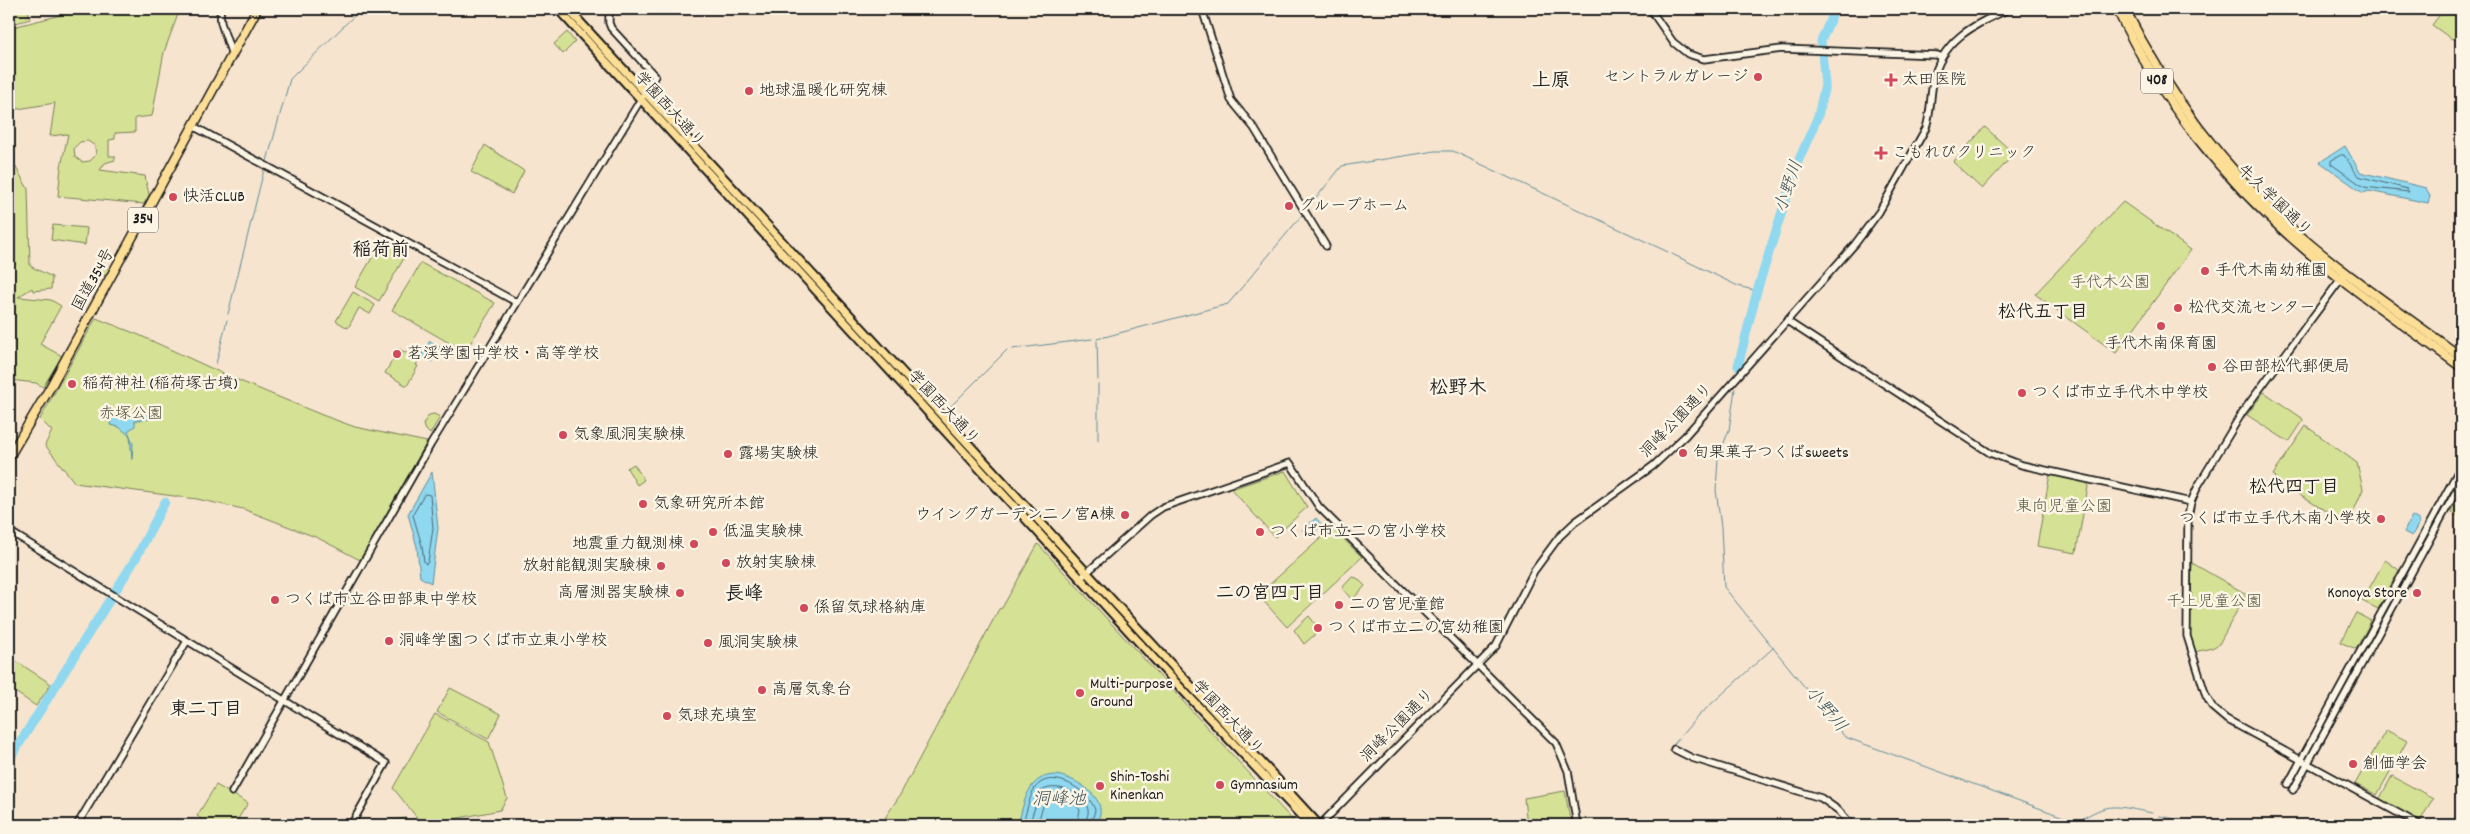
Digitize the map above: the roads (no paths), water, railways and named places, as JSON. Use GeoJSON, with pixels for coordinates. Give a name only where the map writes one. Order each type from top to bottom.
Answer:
{"type":"FeatureCollection","features":[{"type":"Feature","properties":{"kind":"highway","name":"国道354号"},"geometry":{"type":"LineString","coordinates":[[9,457],[51,386],[257,9]]}},
{"type":"Feature","properties":{"kind":"highway","name":"牛久学園通り"},"geometry":{"type":"LineString","coordinates":[[2117,9],[2149,69],[2209,153],[2265,214],[2307,252],[2461,357]]}},
{"type":"Feature","properties":{"kind":"highway","name":"牛久学園通り"},"geometry":{"type":"LineString","coordinates":[[2126,9],[2167,82],[2215,149],[2270,209],[2343,275],[2461,366]]}},
{"type":"Feature","properties":{"kind":"main road","name":"学園西大通り"},"geometry":{"type":"LineString","coordinates":[[558,9],[642,95],[1310,825]]}},
{"type":"Feature","properties":{"kind":"main road","name":"学園西大通り"},"geometry":{"type":"LineString","coordinates":[[568,9],[642,95]]}},
{"type":"Feature","properties":{"kind":"main road","name":"学園西大通り"},"geometry":{"type":"LineString","coordinates":[[1084,576],[1320,825]]}},
{"type":"Feature","properties":{"kind":"street"},"geometry":{"type":"LineString","coordinates":[[220,9],[221,23],[232,55]]}},
{"type":"Feature","properties":{"kind":"street"},"geometry":{"type":"LineString","coordinates":[[232,792],[431,444],[655,76],[611,28],[609,23],[610,9]]}},
{"type":"Feature","properties":{"kind":"street"},"geometry":{"type":"LineString","coordinates":[[1202,9],[1231,100],[1254,128],[1326,246]]}},
{"type":"Feature","properties":{"kind":"street"},"geometry":{"type":"LineString","coordinates":[[1650,9],[1672,42],[1688,54],[1704,59],[1782,50],[1937,55],[1942,57]]}},
{"type":"Feature","properties":{"kind":"street","name":"洞峰公園通り"},"geometry":{"type":"LineString","coordinates":[[1320,825],[1479,665],[1500,641],[1534,570],[1558,537],[1575,522],[1666,455],[1864,233],[1891,191],[1926,128],[1934,79],[1942,57],[1951,44],[1970,28],[2009,9]]}},
{"type":"Feature","properties":{"kind":"street"},"geometry":{"type":"LineString","coordinates":[[193,126],[516,302]]}},
{"type":"Feature","properties":{"kind":"street"},"geometry":{"type":"LineString","coordinates":[[2343,275],[2242,413],[2198,486],[2191,502],[2188,516],[2187,636],[2202,688],[2213,708],[2226,719],[2420,825]]}},
{"type":"Feature","properties":{"kind":"street"},"geometry":{"type":"LineString","coordinates":[[1787,321],[1990,453],[2022,465],[2191,502]]}},
{"type":"Feature","properties":{"kind":"street"},"geometry":{"type":"LineString","coordinates":[[1084,576],[1150,515],[1163,507],[1290,463],[1319,507],[1548,734],[1560,749],[1568,771],[1577,825]]}},
{"type":"Feature","properties":{"kind":"street"},"geometry":{"type":"LineString","coordinates":[[2288,784],[2461,466]]}},
{"type":"Feature","properties":{"kind":"street"},"geometry":{"type":"LineString","coordinates":[[2293,790],[2461,482]]}},
{"type":"Feature","properties":{"kind":"street"},"geometry":{"type":"LineString","coordinates":[[9,531],[386,763],[351,825]]}},
{"type":"Feature","properties":{"kind":"street"},"geometry":{"type":"LineString","coordinates":[[77,825],[187,640]]}},
{"type":"Feature","properties":{"kind":"street"},"geometry":{"type":"LineString","coordinates":[[1674,749],[1692,758],[1821,798],[1838,810],[1852,825]]}},
{"type":"Feature","properties":{"kind":"water"},"geometry":{"type":"Polygon","coordinates":[[[2345,146],[2360,172],[2426,188],[2430,196],[2428,203],[2369,191],[2363,193],[2320,162],[2345,146]]]}},
{"type":"Feature","properties":{"kind":"water"},"geometry":{"type":"Polygon","coordinates":[[[430,341],[440,347],[431,362],[421,356],[430,341]]]}},
{"type":"Feature","properties":{"kind":"water"},"geometry":{"type":"Polygon","coordinates":[[[142,408],[146,409],[150,414],[149,419],[135,421],[135,426],[128,431],[133,443],[132,460],[130,436],[119,427],[110,425],[111,419],[142,408]]]}},
{"type":"Feature","properties":{"kind":"water"},"geometry":{"type":"Polygon","coordinates":[[[432,472],[438,528],[431,583],[420,577],[417,547],[408,514],[432,472]]]}},
{"type":"Feature","properties":{"kind":"water"},"geometry":{"type":"Polygon","coordinates":[[[2412,516],[2420,521],[2412,536],[2404,532],[2412,516]]]}},
{"type":"Feature","properties":{"kind":"water"},"geometry":{"type":"Polygon","coordinates":[[[1316,518],[1322,525],[1309,537],[1302,530],[1316,518]]]}},
{"type":"Feature","properties":{"kind":"water","name":"洞峰池"},"geometry":{"type":"Polygon","coordinates":[[[1046,776],[1063,776],[1085,787],[1097,799],[1100,806],[1100,814],[1096,825],[1018,825],[1028,792],[1033,785],[1046,776]]]}},
{"type":"Feature","properties":{"kind":"waterway"},"geometry":{"type":"LineString","coordinates":[[267,161],[290,79],[361,9]]}},
{"type":"Feature","properties":{"kind":"waterway","name":"小野川"},"geometry":{"type":"LineString","coordinates":[[1738,366],[1757,291],[1797,164],[1818,116],[1825,85],[1821,41],[1835,9]]}},
{"type":"Feature","properties":{"kind":"waterway"},"geometry":{"type":"LineString","coordinates":[[1307,209],[1342,166],[1435,151],[1453,151],[1668,252]]}},
{"type":"Feature","properties":{"kind":"waterway"},"geometry":{"type":"LineString","coordinates":[[228,314],[264,170]]}},
{"type":"Feature","properties":{"kind":"waterway"},"geometry":{"type":"LineString","coordinates":[[1097,339],[1228,304],[1303,214]]}},
{"type":"Feature","properties":{"kind":"waterway"},"geometry":{"type":"LineString","coordinates":[[1672,254],[1738,286],[1757,291]]}},
{"type":"Feature","properties":{"kind":"waterway"},"geometry":{"type":"LineString","coordinates":[[216,364],[227,320]]}},
{"type":"Feature","properties":{"kind":"waterway"},"geometry":{"type":"LineString","coordinates":[[1012,349],[1092,339]]}},
{"type":"Feature","properties":{"kind":"waterway"},"geometry":{"type":"LineString","coordinates":[[1097,341],[1098,380]]}},
{"type":"Feature","properties":{"kind":"waterway"},"geometry":{"type":"LineString","coordinates":[[957,418],[948,409],[1007,350]]}},
{"type":"Feature","properties":{"kind":"waterway"},"geometry":{"type":"LineString","coordinates":[[1098,384],[1098,440]]}},
{"type":"Feature","properties":{"kind":"waterway","name":"小野川"},"geometry":{"type":"LineString","coordinates":[[1735,389],[1729,430],[1718,458],[1716,490],[1721,527],[1724,587],[1845,737],[2077,822],[2097,811],[2113,807],[2152,813]]}},
{"type":"Feature","properties":{"kind":"waterway"},"geometry":{"type":"LineString","coordinates":[[9,760],[136,558],[165,502]]}},
{"type":"Feature","properties":{"kind":"waterway"},"geometry":{"type":"LineString","coordinates":[[1674,744],[1698,716],[1773,648]]}},
{"type":"Feature","properties":{"kind":"waterway","name":"小野川"},"geometry":{"type":"LineString","coordinates":[[2159,816],[2175,819],[2185,825]]}},
{"type":"Feature","properties":{"kind":"place","name":"セントラルガレージ"},"geometry":{"type":"Point","coordinates":[1758,77]}},
{"type":"Feature","properties":{"kind":"place","name":"太田医院"},"geometry":{"type":"Point","coordinates":[1891,80]}},
{"type":"Feature","properties":{"kind":"place","name":"地球温暖化研究棟"},"geometry":{"type":"Point","coordinates":[749,91]}},
{"type":"Feature","properties":{"kind":"place","name":"こもれびクリニック"},"geometry":{"type":"Point","coordinates":[1881,153]}},
{"type":"Feature","properties":{"kind":"place","name":"快活CLUB"},"geometry":{"type":"Point","coordinates":[173,197]}},
{"type":"Feature","properties":{"kind":"place","name":"グループホーム"},"geometry":{"type":"Point","coordinates":[1289,206]}},
{"type":"Feature","properties":{"kind":"place","name":"手代木南幼稚園"},"geometry":{"type":"Point","coordinates":[2205,271]}},
{"type":"Feature","properties":{"kind":"place","name":"松代交流センター"},"geometry":{"type":"Point","coordinates":[2178,308]}},
{"type":"Feature","properties":{"kind":"place","name":"手代木南保育園"},"geometry":{"type":"Point","coordinates":[2161,326]}},
{"type":"Feature","properties":{"kind":"place","name":"茗渓学園中学校・高等学校"},"geometry":{"type":"Point","coordinates":[397,354]}},
{"type":"Feature","properties":{"kind":"place","name":"谷田部松代郵便局"},"geometry":{"type":"Point","coordinates":[2212,367]}},
{"type":"Feature","properties":{"kind":"place","name":"稲荷神社 (稲荷塚古墳)"},"geometry":{"type":"Point","coordinates":[72,384]}},
{"type":"Feature","properties":{"kind":"place","name":"つくば市立手代木中学校"},"geometry":{"type":"Point","coordinates":[2022,393]}},
{"type":"Feature","properties":{"kind":"place","name":"気象風洞実験棟"},"geometry":{"type":"Point","coordinates":[563,435]}},
{"type":"Feature","properties":{"kind":"place","name":"旬果菓子つくばsweets"},"geometry":{"type":"Point","coordinates":[1683,453]}},
{"type":"Feature","properties":{"kind":"place","name":"露場実験棟"},"geometry":{"type":"Point","coordinates":[728,454]}},
{"type":"Feature","properties":{"kind":"place","name":"気象研究所本館"},"geometry":{"type":"Point","coordinates":[643,504]}},
{"type":"Feature","properties":{"kind":"place","name":"ウイングガーデン二ノ宮A棟"},"geometry":{"type":"Point","coordinates":[1125,515]}},
{"type":"Feature","properties":{"kind":"place","name":"つくば市立手代木南小学校"},"geometry":{"type":"Point","coordinates":[2381,519]}},
{"type":"Feature","properties":{"kind":"place","name":"低温実験棟"},"geometry":{"type":"Point","coordinates":[713,532]}},
{"type":"Feature","properties":{"kind":"place","name":"つくば市立二の宮小学校"},"geometry":{"type":"Point","coordinates":[1260,532]}},
{"type":"Feature","properties":{"kind":"place","name":"地震重力観測棟"},"geometry":{"type":"Point","coordinates":[694,544]}},
{"type":"Feature","properties":{"kind":"place","name":"放射実験棟"},"geometry":{"type":"Point","coordinates":[726,563]}},
{"type":"Feature","properties":{"kind":"place","name":"放射能観測実験棟"},"geometry":{"type":"Point","coordinates":[661,566]}},
{"type":"Feature","properties":{"kind":"place","name":"高層測器実験棟"},"geometry":{"type":"Point","coordinates":[680,593]}},
{"type":"Feature","properties":{"kind":"place","name":"Konoya Store"},"geometry":{"type":"Point","coordinates":[2417,593]}},
{"type":"Feature","properties":{"kind":"place","name":"つくば市立谷田部東中学校"},"geometry":{"type":"Point","coordinates":[275,600]}},
{"type":"Feature","properties":{"kind":"place","name":"二の宮児童館"},"geometry":{"type":"Point","coordinates":[1339,605]}},
{"type":"Feature","properties":{"kind":"place","name":"係留気球格納庫"},"geometry":{"type":"Point","coordinates":[804,608]}},
{"type":"Feature","properties":{"kind":"place","name":"つくば市立二の宮幼稚園"},"geometry":{"type":"Point","coordinates":[1318,628]}},
{"type":"Feature","properties":{"kind":"place","name":"洞峰学園つくば市立東小学校"},"geometry":{"type":"Point","coordinates":[389,641]}},
{"type":"Feature","properties":{"kind":"place","name":"風洞実験棟"},"geometry":{"type":"Point","coordinates":[708,643]}},
{"type":"Feature","properties":{"kind":"place","name":"高層気象台"},"geometry":{"type":"Point","coordinates":[762,690]}},
{"type":"Feature","properties":{"kind":"place","name":"Multi-purpose Ground"},"geometry":{"type":"Point","coordinates":[1080,693]}},
{"type":"Feature","properties":{"kind":"place","name":"気球充填室"},"geometry":{"type":"Point","coordinates":[667,716]}},
{"type":"Feature","properties":{"kind":"place","name":"創価学会"},"geometry":{"type":"Point","coordinates":[2353,764]}},
{"type":"Feature","properties":{"kind":"place","name":"Gymnasium"},"geometry":{"type":"Point","coordinates":[1220,785]}},
{"type":"Feature","properties":{"kind":"place","name":"Shin-Toshi Kinenkan"},"geometry":{"type":"Point","coordinates":[1100,786]}},
{"type":"Feature","properties":{"kind":"district","name":"上原"},"geometry":{"type":"Point","coordinates":[1551,82]}},
{"type":"Feature","properties":{"kind":"district","name":"稲荷前"},"geometry":{"type":"Point","coordinates":[381,251]}},
{"type":"Feature","properties":{"kind":"district","name":"松代五丁目"},"geometry":{"type":"Point","coordinates":[2043,313]}},
{"type":"Feature","properties":{"kind":"district","name":"松野木"},"geometry":{"type":"Point","coordinates":[1458,389]}},
{"type":"Feature","properties":{"kind":"district","name":"松代四丁目"},"geometry":{"type":"Point","coordinates":[2294,488]}},
{"type":"Feature","properties":{"kind":"district","name":"二の宮四丁目"},"geometry":{"type":"Point","coordinates":[1270,594]}},
{"type":"Feature","properties":{"kind":"district","name":"長峰"},"geometry":{"type":"Point","coordinates":[744,595]}},
{"type":"Feature","properties":{"kind":"district","name":"東二丁目"},"geometry":{"type":"Point","coordinates":[206,710]}},
{"type":"Feature","properties":{"kind":"park label","name":"手代木公園"},"geometry":{"type":"Point","coordinates":[2110,283]}},
{"type":"Feature","properties":{"kind":"park label","name":"赤塚公園"},"geometry":{"type":"Point","coordinates":[131,414]}},
{"type":"Feature","properties":{"kind":"park label","name":"東向児童公園"},"geometry":{"type":"Point","coordinates":[2064,507]}},
{"type":"Feature","properties":{"kind":"park label","name":"千上児童公園"},"geometry":{"type":"Point","coordinates":[2214,602]}}]}
